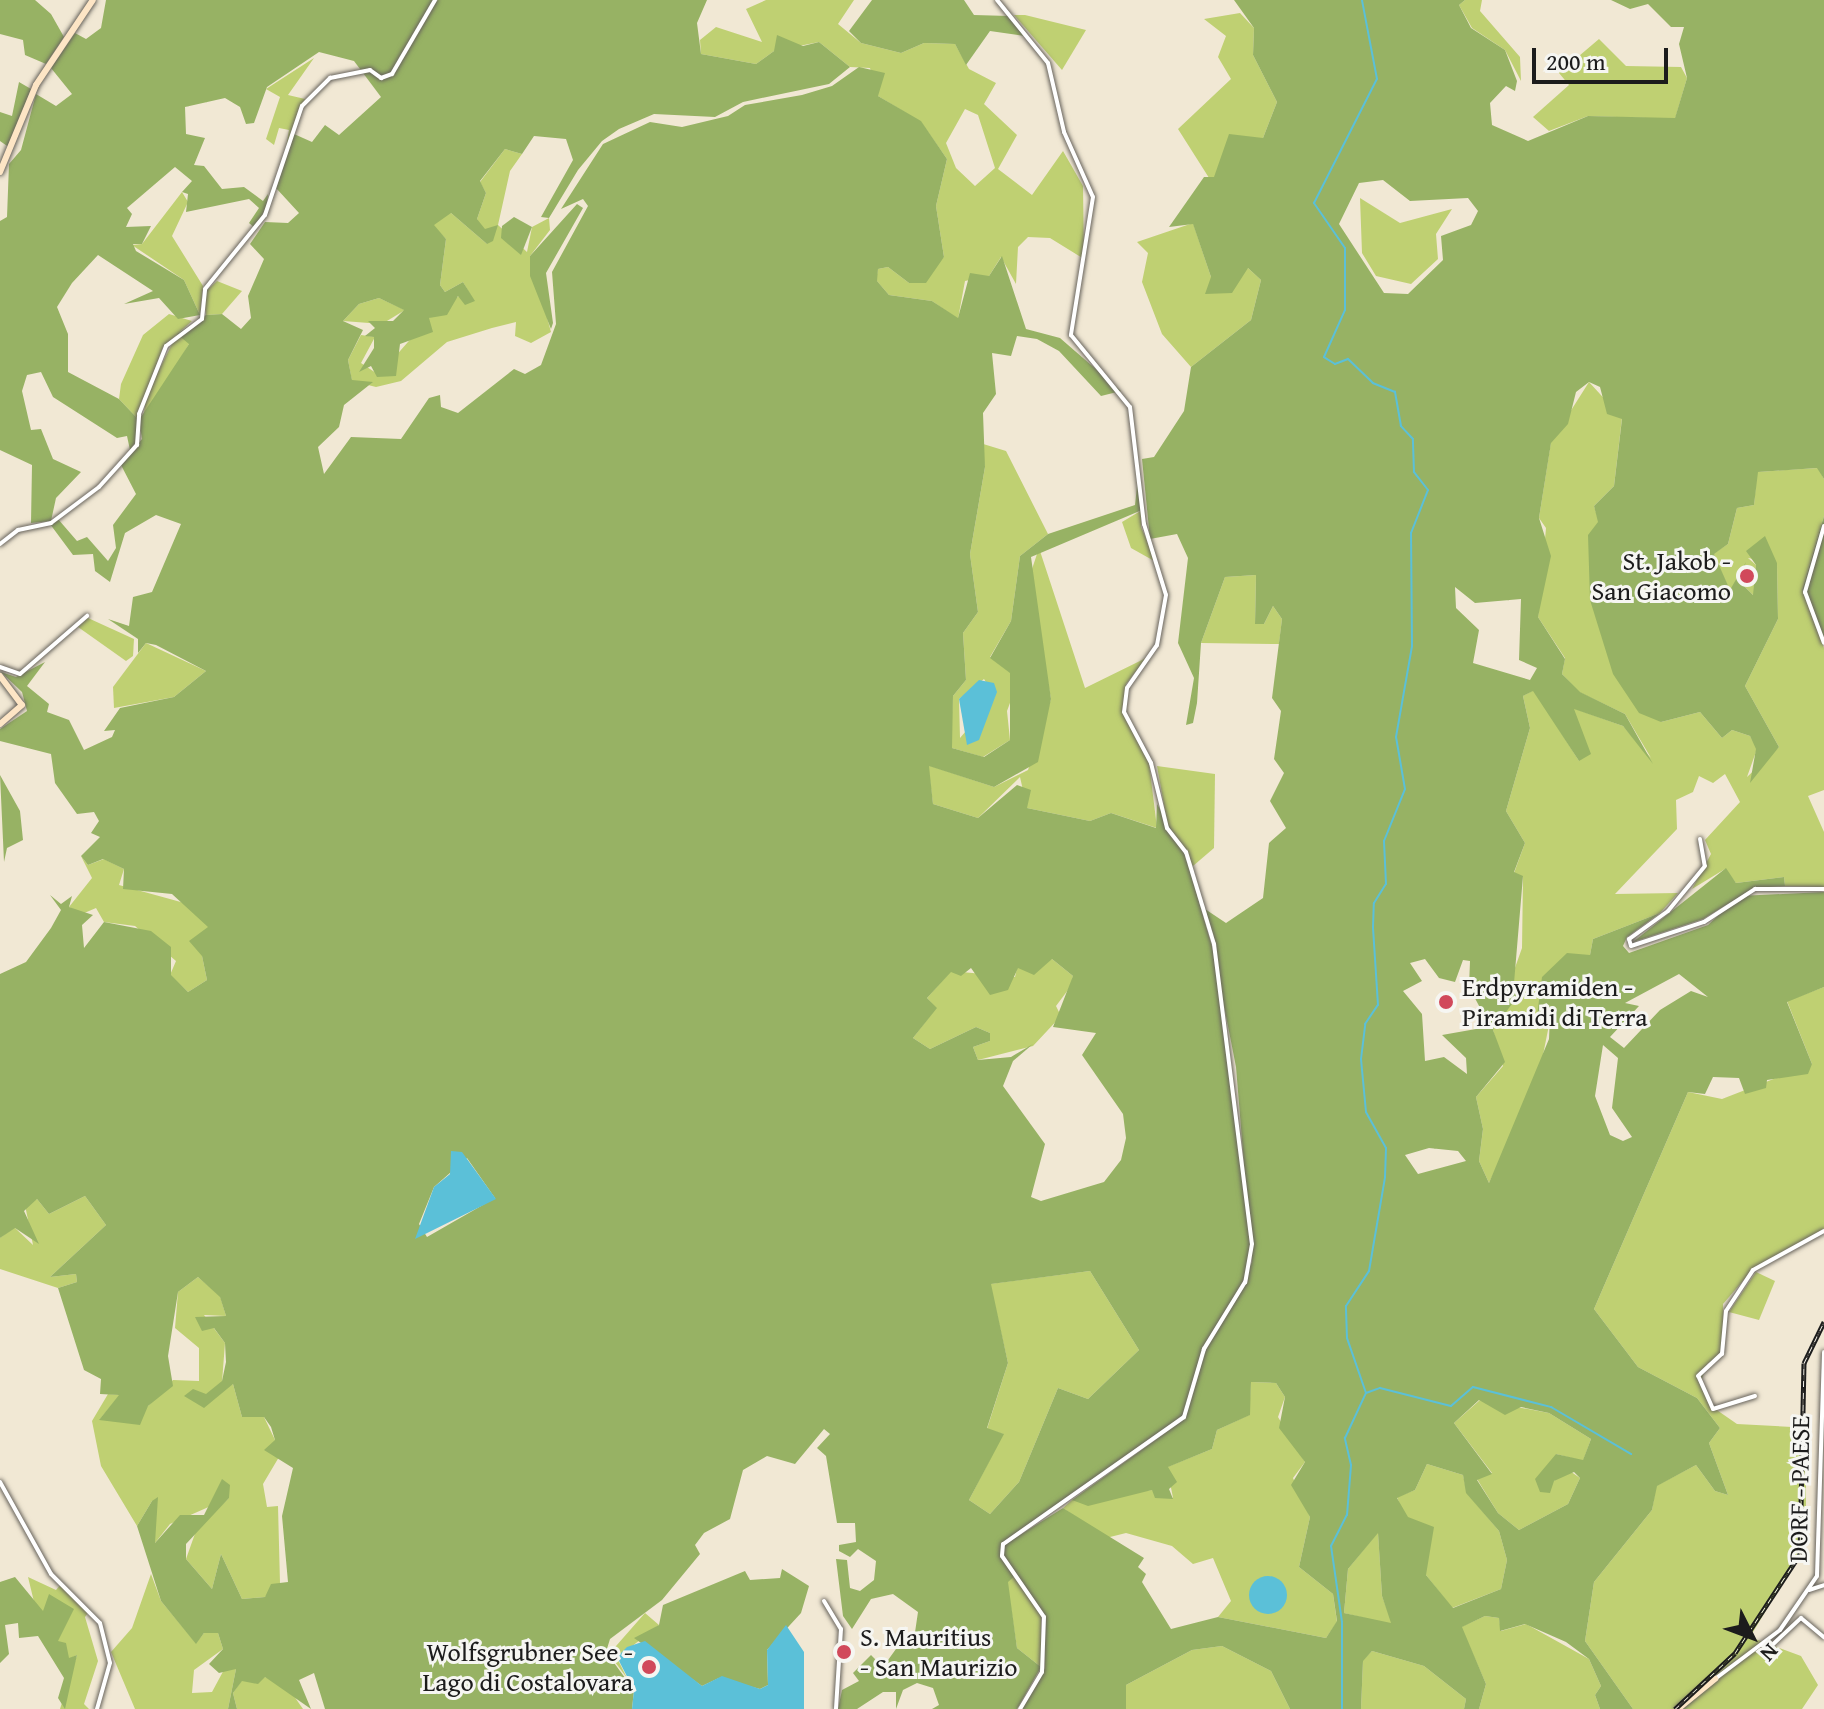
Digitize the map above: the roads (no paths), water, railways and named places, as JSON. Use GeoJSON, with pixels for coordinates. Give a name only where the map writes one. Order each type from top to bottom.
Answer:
{"type":"FeatureCollection","features":[{"type":"Feature","properties":{"kind":"main road"},"geometry":{"type":"LineString","coordinates":[[0,172],[33,94],[93,0]]}},
{"type":"Feature","properties":{"kind":"main road"},"geometry":{"type":"LineString","coordinates":[[0,676],[22,698],[20,712],[0,724]]}},
{"type":"Feature","properties":{"kind":"main road","name":"DORF - PAESE"},"geometry":{"type":"LineString","coordinates":[[1678,1709],[1715,1679]]}},
{"type":"Feature","properties":{"kind":"street"},"geometry":{"type":"LineString","coordinates":[[0,544],[18,530],[51,523],[99,487],[137,445],[139,414],[166,346],[202,319],[205,289],[265,215],[311,94],[330,78],[374,69],[387,77],[392,74],[435,0]]}},
{"type":"Feature","properties":{"kind":"street"},"geometry":{"type":"LineString","coordinates":[[997,0],[1048,63],[1064,132],[1093,197],[1071,335],[1130,407],[1144,524],[1166,595],[1157,645],[1127,688],[1124,712],[1151,763],[1167,828],[1186,852],[1214,944],[1252,1244],[1245,1282],[1204,1349],[1184,1417],[1003,1544],[1002,1556],[1044,1617],[1042,1672],[1020,1709]]}},
{"type":"Feature","properties":{"kind":"street"},"geometry":{"type":"LineString","coordinates":[[1824,526],[1805,592],[1824,643]]}},
{"type":"Feature","properties":{"kind":"street"},"geometry":{"type":"LineString","coordinates":[[0,667],[20,674],[87,616]]}},
{"type":"Feature","properties":{"kind":"street"},"geometry":{"type":"LineString","coordinates":[[1700,839],[1705,866],[1668,911],[1629,939],[1631,946],[1704,922],[1755,889],[1824,889]]}},
{"type":"Feature","properties":{"kind":"street"},"geometry":{"type":"LineString","coordinates":[[1755,1396],[1713,1409],[1696,1383],[1706,1363],[1722,1354],[1726,1311],[1738,1288],[1754,1269],[1824,1231]]}},
{"type":"Feature","properties":{"kind":"street","name":"DORF - PAESE"},"geometry":{"type":"LineString","coordinates":[[1715,1679],[1762,1645],[1809,1590],[1819,1566],[1824,1352]]}},
{"type":"Feature","properties":{"kind":"street"},"geometry":{"type":"LineString","coordinates":[[0,1482],[51,1574],[88,1603],[100,1623],[110,1663],[97,1709]]}},
{"type":"Feature","properties":{"kind":"street"},"geometry":{"type":"LineString","coordinates":[[1809,1590],[1824,1585]]}},
{"type":"Feature","properties":{"kind":"street"},"geometry":{"type":"LineString","coordinates":[[824,1601],[841,1629],[836,1709]]}},
{"type":"Feature","properties":{"kind":"street"},"geometry":{"type":"LineString","coordinates":[[1762,1645],[1769,1648],[1801,1618],[1824,1637]]}},
{"type":"Feature","properties":{"kind":"water"},"geometry":{"type":"Polygon","coordinates":[[[979,680],[994,683],[997,692],[979,740],[967,745],[959,699],[979,680]]]}},
{"type":"Feature","properties":{"kind":"water"},"geometry":{"type":"Polygon","coordinates":[[[451,1151],[462,1152],[496,1199],[415,1239],[434,1187],[450,1174],[451,1151]]]}},
{"type":"Feature","properties":{"kind":"water"},"geometry":{"type":"Polygon","coordinates":[[[1268,1576],[1281,1582],[1287,1595],[1281,1608],[1268,1614],[1255,1608],[1249,1595],[1255,1582],[1268,1576]]]}},
{"type":"Feature","properties":{"kind":"water","name":"Wolfsgrubner See - Lago di Costalovara"},"geometry":{"type":"Polygon","coordinates":[[[786,1625],[804,1652],[804,1709],[632,1709],[634,1690],[617,1657],[627,1647],[645,1641],[702,1686],[722,1676],[760,1689],[768,1685],[767,1650],[786,1625]]]}},
{"type":"Feature","properties":{"kind":"waterway"},"geometry":{"type":"LineString","coordinates":[[1342,1709],[1342,1622],[1331,1546],[1347,1515],[1351,1465],[1345,1438],[1366,1393],[1347,1338],[1346,1306],[1369,1271],[1385,1177],[1386,1148],[1366,1112],[1361,1059],[1365,1024],[1378,1005],[1373,927],[1374,903],[1386,884],[1384,841],[1405,789],[1396,737],[1412,646],[1411,533],[1428,490],[1414,472],[1413,439],[1401,426],[1395,392],[1373,383],[1348,359],[1335,364],[1324,357],[1345,310],[1345,248],[1314,203],[1377,79],[1362,0]]}},
{"type":"Feature","properties":{"kind":"waterway"},"geometry":{"type":"LineString","coordinates":[[1366,1393],[1380,1388],[1451,1406],[1473,1387],[1551,1407],[1631,1454]]}},
{"type":"Feature","properties":{"kind":"railway"},"geometry":{"type":"LineString","coordinates":[[1675,1709],[1735,1653],[1800,1554],[1804,1363],[1824,1322]]}},
{"type":"Feature","properties":{"kind":"place","name":"St. Jakob - San Giacomo"},"geometry":{"type":"Point","coordinates":[1747,576]}},
{"type":"Feature","properties":{"kind":"place","name":"Erdpyramiden - Piramidi di Terra"},"geometry":{"type":"Point","coordinates":[1446,1002]}},
{"type":"Feature","properties":{"kind":"place","name":"S. Mauritius - San Maurizio"},"geometry":{"type":"Point","coordinates":[844,1652]}},
{"type":"Feature","properties":{"kind":"place","name":"Wolfsgrubner See - Lago di Costalovara"},"geometry":{"type":"Point","coordinates":[649,1667]}}]}
